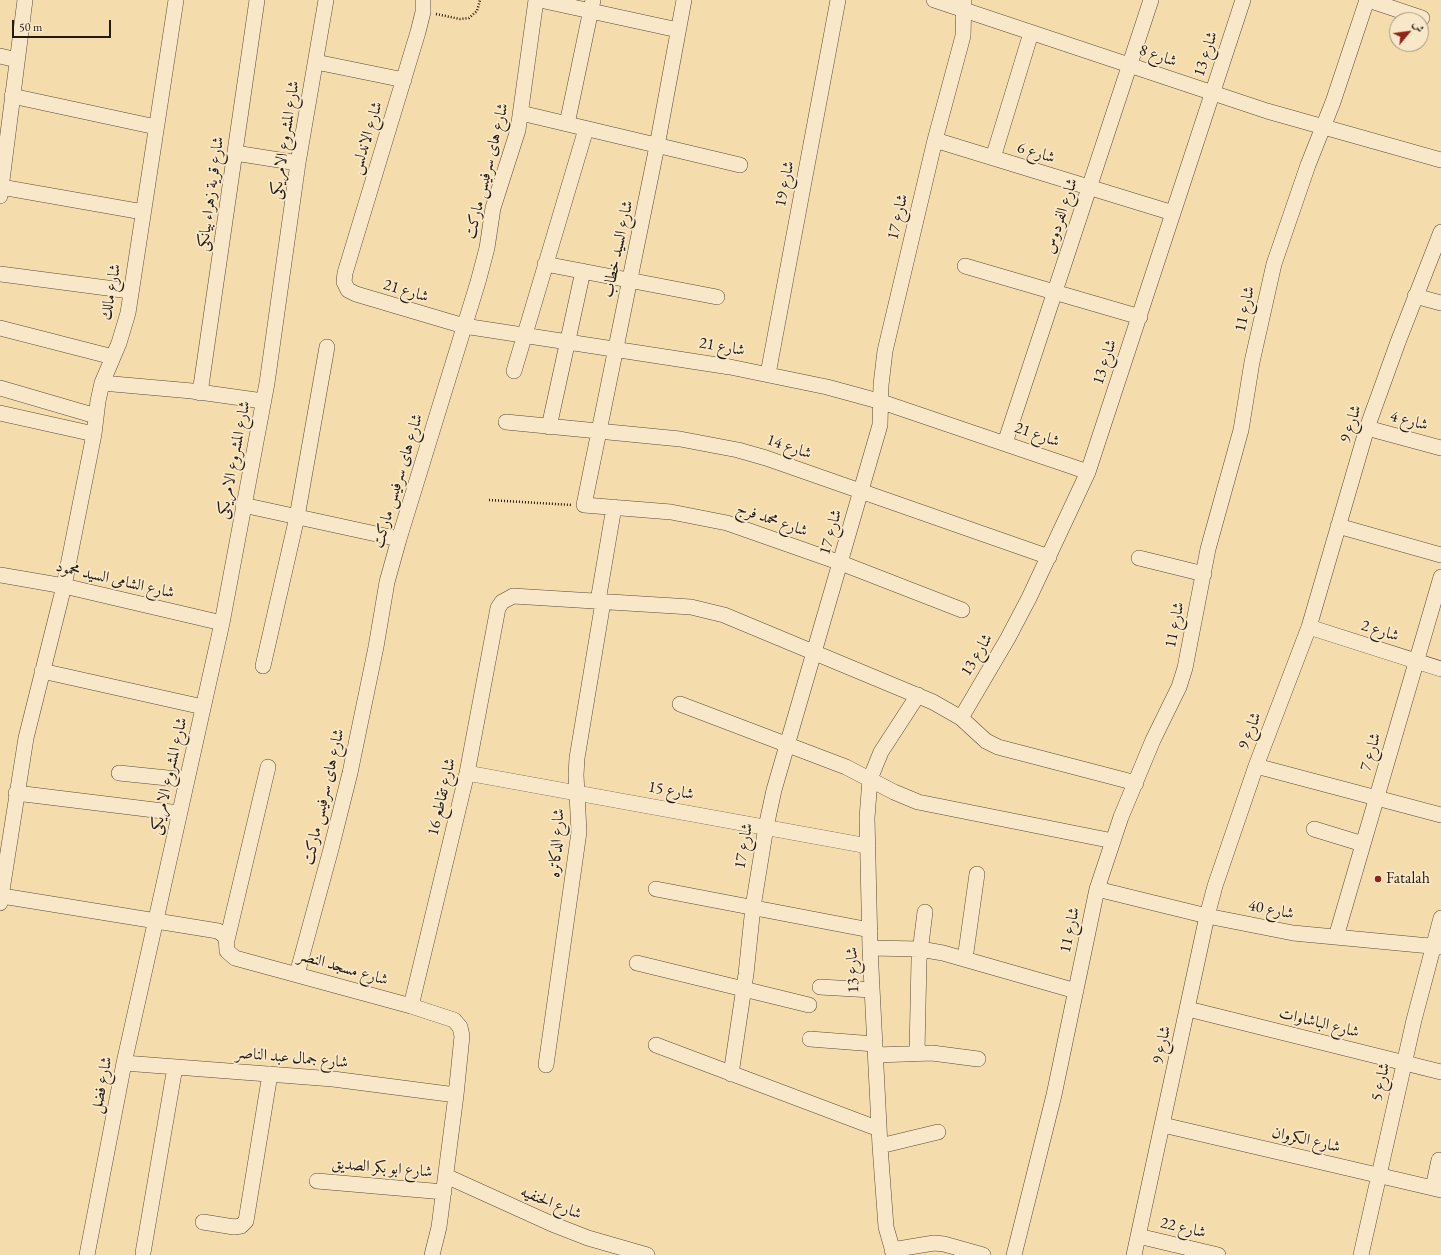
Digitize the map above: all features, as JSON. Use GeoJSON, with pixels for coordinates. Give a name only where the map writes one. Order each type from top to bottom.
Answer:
{"type":"FeatureCollection","features":[{"type":"Feature","properties":{"kind":"street"},"geometry":{"type":"LineString","coordinates":[[25,0],[12,96],[3,143],[0,191],[143,212]]}},
{"type":"Feature","properties":{"kind":"street","name":"شارع مالك"},"geometry":{"type":"LineString","coordinates":[[1,891],[10,799],[64,586],[94,434],[102,384],[119,343],[128,313],[130,291],[176,0]]}},
{"type":"Feature","properties":{"kind":"street","name":"شارع قرية زهراء بيانكى"},"geometry":{"type":"LineString","coordinates":[[200,393],[256,0]]}},
{"type":"Feature","properties":{"kind":"street","name":"شارع المشروع الامريكى"},"geometry":{"type":"LineString","coordinates":[[155,922],[222,623],[243,505],[263,401],[268,383],[298,163],[326,0]]}},
{"type":"Feature","properties":{"kind":"street","name":"شارع هاى سرفيس ماركت"},"geometry":{"type":"LineString","coordinates":[[297,974],[350,773],[376,647],[386,589],[399,539],[487,248],[493,208],[513,147],[521,113],[536,0]]}},
{"type":"Feature","properties":{"kind":"street"},"geometry":{"type":"LineString","coordinates":[[540,0],[592,5],[678,30]]}},
{"type":"Feature","properties":{"kind":"street","name":"شارع السيد خطاب"},"geometry":{"type":"LineString","coordinates":[[584,505],[657,146],[684,0]]}},
{"type":"Feature","properties":{"kind":"street","name":"شارع 19"},"geometry":{"type":"LineString","coordinates":[[768,374],[838,0]]}},
{"type":"Feature","properties":{"kind":"street","name":"شارع 8"},"geometry":{"type":"LineString","coordinates":[[934,0],[965,5],[1031,33],[1212,93],[1323,128],[1441,160]]}},
{"type":"Feature","properties":{"kind":"street","name":"شارع الفردوس"},"geometry":{"type":"LineString","coordinates":[[1005,443],[1150,0]]}},
{"type":"Feature","properties":{"kind":"street","name":"شارع 13"},"geometry":{"type":"LineString","coordinates":[[961,718],[1008,638],[1049,557],[1088,472],[1243,0]]}},
{"type":"Feature","properties":{"kind":"street"},"geometry":{"type":"LineString","coordinates":[[1368,0],[1404,12]]}},
{"type":"Feature","properties":{"kind":"street","name":"شارع 11"},"geometry":{"type":"LineString","coordinates":[[1014,1255],[1046,1133],[1097,889],[1113,840],[1153,740],[1179,687],[1185,668],[1216,516],[1241,430],[1252,362],[1272,272],[1308,165],[1323,128],[1368,0]]}},
{"type":"Feature","properties":{"kind":"street"},"geometry":{"type":"LineString","coordinates":[[567,124],[592,5]]}},
{"type":"Feature","properties":{"kind":"street","name":"شارع 17"},"geometry":{"type":"LineString","coordinates":[[731,1074],[744,990],[753,907],[766,827],[774,790],[880,425],[884,351],[935,140],[963,36],[965,5]]}},
{"type":"Feature","properties":{"kind":"street","name":"شارع الاندلس"},"geometry":{"type":"LineString","coordinates":[[346,286],[344,278],[348,263],[404,80],[423,6]]}},
{"type":"Feature","properties":{"kind":"street"},"geometry":{"type":"LineString","coordinates":[[993,158],[1031,33]]}},
{"type":"Feature","properties":{"kind":"street"},"geometry":{"type":"LineString","coordinates":[[0,56],[17,60]]}},
{"type":"Feature","properties":{"kind":"street"},"geometry":{"type":"LineString","coordinates":[[316,62],[404,80]]}},
{"type":"Feature","properties":{"kind":"street"},"geometry":{"type":"LineString","coordinates":[[12,96],[156,127]]}},
{"type":"Feature","properties":{"kind":"street"},"geometry":{"type":"LineString","coordinates":[[521,113],[740,165]]}},
{"type":"Feature","properties":{"kind":"street"},"geometry":{"type":"LineString","coordinates":[[514,371],[586,129]]}},
{"type":"Feature","properties":{"kind":"street","name":"شارع 6"},"geometry":{"type":"LineString","coordinates":[[935,140],[1173,214]]}},
{"type":"Feature","properties":{"kind":"street"},"geometry":{"type":"LineString","coordinates":[[235,153],[298,163]]}},
{"type":"Feature","properties":{"kind":"street","name":"شارع 9"},"geometry":{"type":"LineString","coordinates":[[1134,1255],[1207,916],[1256,766],[1309,627],[1367,428],[1415,296],[1441,232]]}},
{"type":"Feature","properties":{"kind":"street"},"geometry":{"type":"LineString","coordinates":[[545,264],[718,296]]}},
{"type":"Feature","properties":{"kind":"street"},"geometry":{"type":"LineString","coordinates":[[965,266],[1140,317]]}},
{"type":"Feature","properties":{"kind":"street"},"geometry":{"type":"LineString","coordinates":[[549,427],[583,271]]}},
{"type":"Feature","properties":{"kind":"street"},"geometry":{"type":"LineString","coordinates":[[0,274],[130,291]]}},
{"type":"Feature","properties":{"kind":"street","name":"شارع 21"},"geometry":{"type":"LineString","coordinates":[[346,286],[356,294],[464,326],[567,343],[692,360],[827,387],[882,402],[1088,472]]}},
{"type":"Feature","properties":{"kind":"street"},"geometry":{"type":"LineString","coordinates":[[1415,296],[1441,303]]}},
{"type":"Feature","properties":{"kind":"street"},"geometry":{"type":"LineString","coordinates":[[0,328],[112,357]]}},
{"type":"Feature","properties":{"kind":"street"},"geometry":{"type":"LineString","coordinates":[[263,666],[297,517],[327,348]]}},
{"type":"Feature","properties":{"kind":"street"},"geometry":{"type":"LineString","coordinates":[[102,384],[200,393],[263,401]]}},
{"type":"Feature","properties":{"kind":"street"},"geometry":{"type":"LineString","coordinates":[[0,388],[96,416]]}},
{"type":"Feature","properties":{"kind":"street"},"geometry":{"type":"LineString","coordinates":[[0,413],[94,434]]}},
{"type":"Feature","properties":{"kind":"street","name":"شارع 14"},"geometry":{"type":"LineString","coordinates":[[506,422],[680,439],[738,450],[861,491],[1049,557]]}},
{"type":"Feature","properties":{"kind":"street","name":"شارع 4"},"geometry":{"type":"LineString","coordinates":[[1367,428],[1441,448]]}},
{"type":"Feature","properties":{"kind":"street"},"geometry":{"type":"LineString","coordinates":[[243,505],[399,539]]}},
{"type":"Feature","properties":{"kind":"street","name":"شارع محمد فرج"},"geometry":{"type":"LineString","coordinates":[[584,505],[671,512],[706,518],[754,532],[841,563],[962,610]]}},
{"type":"Feature","properties":{"kind":"street","name":"شارع الدكاتره"},"geometry":{"type":"LineString","coordinates":[[546,1064],[578,838],[577,758],[614,507]]}},
{"type":"Feature","properties":{"kind":"street"},"geometry":{"type":"LineString","coordinates":[[1338,526],[1441,556]]}},
{"type":"Feature","properties":{"kind":"street"},"geometry":{"type":"LineString","coordinates":[[1139,558],[1204,574]]}},
{"type":"Feature","properties":{"kind":"street","name":"شارع الشامى السيد محمود"},"geometry":{"type":"LineString","coordinates":[[0,575],[64,586],[222,623]]}},
{"type":"Feature","properties":{"kind":"street","name":"شارع 7"},"geometry":{"type":"LineString","coordinates":[[1336,937],[1441,577]]}},
{"type":"Feature","properties":{"kind":"street","name":"شارع تقاطع 16"},"geometry":{"type":"LineString","coordinates":[[412,1006],[467,773],[498,608],[507,598],[520,596],[600,601]]}},
{"type":"Feature","properties":{"kind":"street"},"geometry":{"type":"LineString","coordinates":[[600,601],[708,610],[724,615],[918,695],[947,709],[961,718],[986,741],[998,746],[1136,783]]}},
{"type":"Feature","properties":{"kind":"street","name":"شارع 2"},"geometry":{"type":"LineString","coordinates":[[1309,627],[1441,669]]}},
{"type":"Feature","properties":{"kind":"street"},"geometry":{"type":"LineString","coordinates":[[42,670],[203,707]]}},
{"type":"Feature","properties":{"kind":"street","name":"شارع 13"},"geometry":{"type":"LineString","coordinates":[[893,1253],[886,1227],[880,1146],[870,948],[867,818],[870,779],[881,752],[918,695]]}},
{"type":"Feature","properties":{"kind":"street"},"geometry":{"type":"LineString","coordinates":[[680,704],[787,746],[846,767],[918,802],[1113,840]]}},
{"type":"Feature","properties":{"kind":"street"},"geometry":{"type":"LineString","coordinates":[[1256,766],[1441,815]]}},
{"type":"Feature","properties":{"kind":"street"},"geometry":{"type":"LineString","coordinates":[[227,940],[268,767]]}},
{"type":"Feature","properties":{"kind":"street"},"geometry":{"type":"LineString","coordinates":[[119,773],[186,780]]}},
{"type":"Feature","properties":{"kind":"street","name":"شارع 15"},"geometry":{"type":"LineString","coordinates":[[467,773],[868,846]]}},
{"type":"Feature","properties":{"kind":"street"},"geometry":{"type":"LineString","coordinates":[[10,799],[179,813]]}},
{"type":"Feature","properties":{"kind":"street"},"geometry":{"type":"LineString","coordinates":[[1314,829],[1363,844]]}},
{"type":"Feature","properties":{"kind":"street"},"geometry":{"type":"LineString","coordinates":[[964,959],[977,874]]}},
{"type":"Feature","properties":{"kind":"street"},"geometry":{"type":"LineString","coordinates":[[656,889],[870,930]]}},
{"type":"Feature","properties":{"kind":"street","name":"شارع 40"},"geometry":{"type":"LineString","coordinates":[[1097,889],[1207,916],[1293,933],[1437,947]]}},
{"type":"Feature","properties":{"kind":"street"},"geometry":{"type":"LineString","coordinates":[[1,891],[155,922],[218,931],[224,934],[227,940]]}},
{"type":"Feature","properties":{"kind":"street"},"geometry":{"type":"LineString","coordinates":[[917,1052],[920,950],[925,912]]}},
{"type":"Feature","properties":{"kind":"street","name":"شارع 5"},"geometry":{"type":"LineString","coordinates":[[1361,1255],[1404,1062],[1437,947],[1441,918]]}},
{"type":"Feature","properties":{"kind":"street","name":"شارع فضل"},"geometry":{"type":"LineString","coordinates":[[87,1255],[124,1063],[155,922]]}},
{"type":"Feature","properties":{"kind":"street","name":"شارع مسجد النصر"},"geometry":{"type":"LineString","coordinates":[[227,940],[227,951],[232,956],[412,1006],[449,1018],[460,1027],[462,1036],[456,1095],[444,1192],[436,1241],[432,1255]]}},
{"type":"Feature","properties":{"kind":"street"},"geometry":{"type":"LineString","coordinates":[[870,948],[920,950],[943,953],[1076,991]]}},
{"type":"Feature","properties":{"kind":"street"},"geometry":{"type":"LineString","coordinates":[[637,963],[809,1006]]}},
{"type":"Feature","properties":{"kind":"street"},"geometry":{"type":"LineString","coordinates":[[820,987],[872,990]]}},
{"type":"Feature","properties":{"kind":"street","name":"شارع الباشاوات"},"geometry":{"type":"LineString","coordinates":[[1188,1009],[1441,1072]]}},
{"type":"Feature","properties":{"kind":"street"},"geometry":{"type":"LineString","coordinates":[[810,1039],[875,1050],[948,1054],[978,1059]]}},
{"type":"Feature","properties":{"kind":"street"},"geometry":{"type":"LineString","coordinates":[[656,1045],[879,1129]]}},
{"type":"Feature","properties":{"kind":"street","name":"شارع جمال عبد الناصر"},"geometry":{"type":"LineString","coordinates":[[124,1063],[333,1079],[456,1095]]}},
{"type":"Feature","properties":{"kind":"street"},"geometry":{"type":"LineString","coordinates":[[143,1253],[175,1067]]}},
{"type":"Feature","properties":{"kind":"street"},"geometry":{"type":"LineString","coordinates":[[203,1222],[234,1227],[241,1226],[246,1221],[270,1074]]}},
{"type":"Feature","properties":{"kind":"street","name":"شارع الكروان"},"geometry":{"type":"LineString","coordinates":[[1163,1126],[1437,1189]]}},
{"type":"Feature","properties":{"kind":"street"},"geometry":{"type":"LineString","coordinates":[[880,1146],[938,1132]]}},
{"type":"Feature","properties":{"kind":"street"},"geometry":{"type":"LineString","coordinates":[[1437,1189],[1439,1160]]}},
{"type":"Feature","properties":{"kind":"street","name":"شارع الحنفيه"},"geometry":{"type":"LineString","coordinates":[[446,1176],[552,1224],[588,1238],[647,1255]]}},
{"type":"Feature","properties":{"kind":"street","name":"شارع ابو بكر الصديق"},"geometry":{"type":"LineString","coordinates":[[317,1181],[444,1192]]}},
{"type":"Feature","properties":{"kind":"street","name":"شارع 22"},"geometry":{"type":"LineString","coordinates":[[1138,1236],[1218,1255]]}},
{"type":"Feature","properties":{"kind":"street"},"geometry":{"type":"LineString","coordinates":[[893,1253],[934,1243],[944,1244],[983,1255]]}},
{"type":"Feature","properties":{"kind":"path"},"geometry":{"type":"LineString","coordinates":[[423,6],[465,19],[477,12],[480,0]]}},
{"type":"Feature","properties":{"kind":"path"},"geometry":{"type":"LineString","coordinates":[[489,500],[584,505]]}},
{"type":"Feature","properties":{"kind":"place","name":"Fatalah"},"geometry":{"type":"Point","coordinates":[1378,879]}}]}
